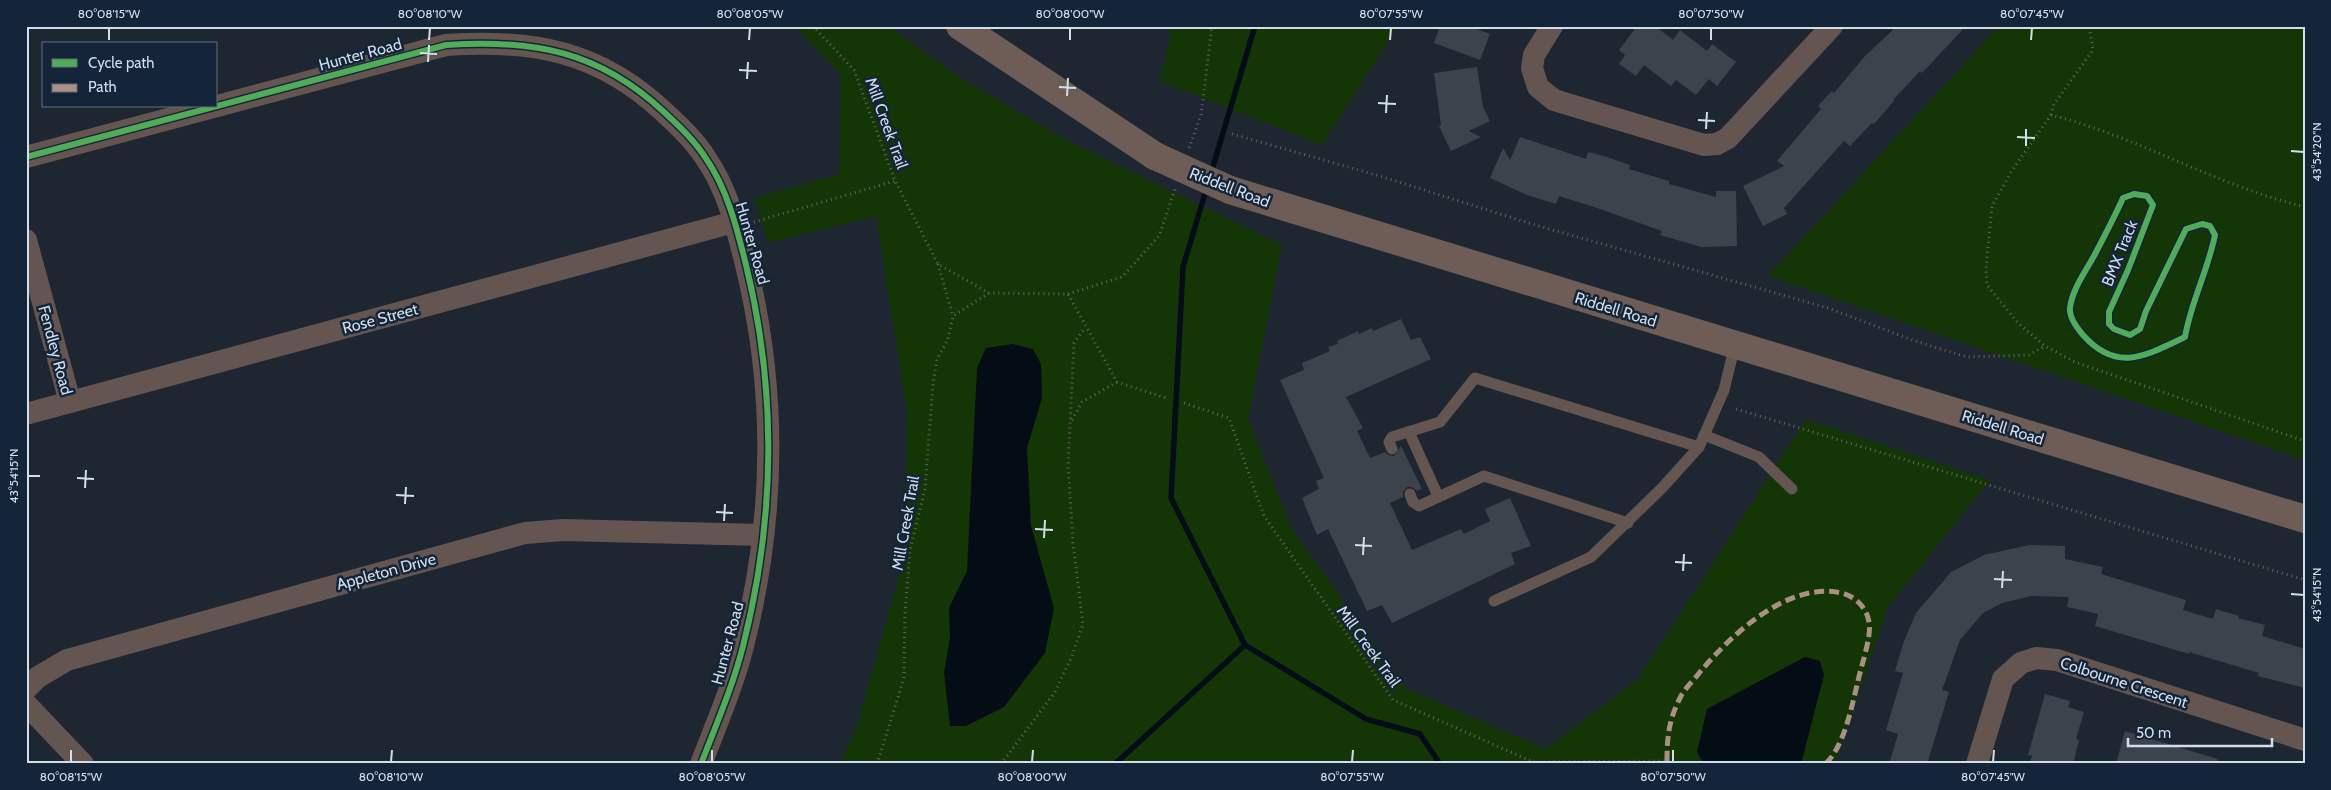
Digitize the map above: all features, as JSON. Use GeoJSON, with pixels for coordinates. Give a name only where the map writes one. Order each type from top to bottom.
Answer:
{"type":"FeatureCollection","features":[{"type":"Feature","properties":{"kind":"main road","name":"Riddell Road"},"geometry":{"type":"LineString","coordinates":[[960,26],[1155,156],[1230,190],[2305,520]]}},
{"type":"Feature","properties":{"kind":"street"},"geometry":{"type":"LineString","coordinates":[[1552,26],[1534,55],[1532,68],[1538,87],[1554,100],[1704,145],[1717,144],[1728,138],[1832,26]]}},
{"type":"Feature","properties":{"kind":"street","name":"Hunter Road"},"geometry":{"type":"LineString","coordinates":[[218,107],[446,46],[488,42],[518,44],[570,55],[596,64],[623,79],[647,96],[681,128],[705,157],[724,195],[743,222],[765,371],[769,452],[763,535],[743,647],[701,764]]}},
{"type":"Feature","properties":{"kind":"street","name":"Hunter Road"},"geometry":{"type":"LineString","coordinates":[[26,158],[214,108]]}},
{"type":"Feature","properties":{"kind":"street","name":"Rose Street"},"geometry":{"type":"LineString","coordinates":[[26,414],[743,222]]}},
{"type":"Feature","properties":{"kind":"street","name":"Fendley Road"},"geometry":{"type":"LineString","coordinates":[[26,240],[70,402]]}},
{"type":"Feature","properties":{"kind":"street","name":"Appleton Drive"},"geometry":{"type":"LineString","coordinates":[[26,689],[38,677],[67,660],[525,533],[563,530],[763,535]]}},
{"type":"Feature","properties":{"kind":"street","name":"Colbourne Crescent"},"geometry":{"type":"LineString","coordinates":[[1977,764],[2003,679],[2021,663],[2036,658],[2057,660],[2305,740]]}},
{"type":"Feature","properties":{"kind":"street"},"geometry":{"type":"LineString","coordinates":[[26,704],[83,764]]}},
{"type":"Feature","properties":{"kind":"lane"},"geometry":{"type":"LineString","coordinates":[[1494,601],[1591,557],[1628,522],[1699,447],[1724,390],[1735,345]]}},
{"type":"Feature","properties":{"kind":"lane"},"geometry":{"type":"LineString","coordinates":[[1392,449],[1389,442],[1392,437],[1440,422],[1475,378],[1699,447]]}},
{"type":"Feature","properties":{"kind":"lane"},"geometry":{"type":"LineString","coordinates":[[1409,432],[1438,496]]}},
{"type":"Feature","properties":{"kind":"lane"},"geometry":{"type":"LineString","coordinates":[[1704,435],[1759,457],[1792,489]]}},
{"type":"Feature","properties":{"kind":"lane"},"geometry":{"type":"LineString","coordinates":[[1410,494],[1413,502],[1419,506],[1484,476],[1628,522]]}},
{"type":"Feature","properties":{"kind":"path"},"geometry":{"type":"LineString","coordinates":[[2088,26],[2092,50],[2054,104],[2051,115],[2026,150],[1992,206],[1986,268],[1987,284],[2018,323],[2045,346],[2075,362],[2115,378],[2305,441]]}},
{"type":"Feature","properties":{"kind":"path"},"geometry":{"type":"LineString","coordinates":[[1201,115],[1208,118]]}},
{"type":"Feature","properties":{"kind":"path"},"geometry":{"type":"LineString","coordinates":[[2051,115],[2147,147],[2219,181],[2305,207]]}},
{"type":"Feature","properties":{"kind":"path"},"geometry":{"type":"LineString","coordinates":[[1230,132],[1383,177],[1532,224],[1828,308],[1915,341],[1967,358],[2029,355],[2045,346]]}},
{"type":"Feature","properties":{"kind":"path"},"geometry":{"type":"LineString","coordinates":[[743,222],[895,181]]}},
{"type":"Feature","properties":{"kind":"path"},"geometry":{"type":"LineString","coordinates":[[938,264],[989,293],[1068,294],[1118,382],[1184,403]]}},
{"type":"Feature","properties":{"kind":"path"},"geometry":{"type":"LineString","coordinates":[[952,316],[989,293]]}},
{"type":"Feature","properties":{"kind":"path"},"geometry":{"type":"LineString","coordinates":[[1001,764],[1055,692],[1072,656],[1083,624],[1073,543],[1068,464],[1071,420],[1071,372],[1074,343],[1086,328]]}},
{"type":"Feature","properties":{"kind":"path"},"geometry":{"type":"LineString","coordinates":[[1071,420],[1082,402],[1118,382]]}},
{"type":"Feature","properties":{"kind":"path"},"geometry":{"type":"LineString","coordinates":[[1736,408],[2305,580]]}},
{"type":"Feature","properties":{"kind":"green space"},"geometry":{"type":"Polygon","coordinates":[[[794,26],[888,26],[959,77],[1066,140],[1282,245],[1248,419],[1292,529],[1407,689],[1546,749],[1638,679],[1806,419],[1990,480],[1888,607],[1835,764],[840,764],[856,728],[904,559],[907,412],[876,216],[768,243],[754,198],[839,174],[841,75],[794,26]]]}},
{"type":"Feature","properties":{"kind":"green space"},"geometry":{"type":"Polygon","coordinates":[[[1166,26],[1398,26],[1322,145],[1159,81],[1171,33],[1166,26]]]}},
{"type":"Feature","properties":{"kind":"green space"},"geometry":{"type":"Polygon","coordinates":[[[1999,26],[2305,26],[2305,460],[1768,276],[1999,26]]]}},
{"type":"Feature","properties":{"kind":"shaded area"},"geometry":{"type":"Polygon","coordinates":[[[1012,344],[1033,349],[1041,364],[1042,398],[1027,448],[1031,526],[1054,608],[1045,653],[1004,707],[966,726],[950,726],[944,673],[950,637],[949,608],[967,571],[977,368],[986,348],[1012,344]]]}},
{"type":"Feature","properties":{"kind":"shaded area"},"geometry":{"type":"Polygon","coordinates":[[[1805,657],[1820,661],[1824,675],[1801,764],[1704,764],[1697,752],[1707,709],[1805,657]]]}},
{"type":"Feature","properties":{"kind":"building"},"geometry":{"type":"Polygon","coordinates":[[[1440,26],[1469,26],[1490,34],[1480,60],[1434,43],[1440,26]]]}},
{"type":"Feature","properties":{"kind":"building"},"geometry":{"type":"Polygon","coordinates":[[[1637,26],[1655,26],[1673,40],[1680,30],[1707,51],[1712,44],[1736,62],[1717,86],[1709,79],[1696,95],[1676,80],[1671,86],[1644,65],[1636,76],[1619,64],[1625,55],[1619,50],[1637,26]]]}},
{"type":"Feature","properties":{"kind":"building"},"geometry":{"type":"Polygon","coordinates":[[[1897,26],[1966,26],[1922,73],[1920,71],[1874,124],[1872,123],[1850,146],[1844,141],[1784,208],[1787,214],[1763,226],[1743,186],[1784,166],[1777,161],[1821,109],[1818,106],[1832,91],[1834,93],[1865,56],[1897,26]]]}},
{"type":"Feature","properties":{"kind":"building"},"geometry":{"type":"Polygon","coordinates":[[[1477,67],[1483,107],[1490,121],[1469,131],[1481,137],[1451,151],[1439,126],[1441,125],[1434,73],[1477,67]]]}},
{"type":"Feature","properties":{"kind":"building"},"geometry":{"type":"Polygon","coordinates":[[[1520,137],[1586,159],[1588,152],[1607,157],[1630,165],[1629,169],[1669,181],[1669,184],[1716,197],[1716,191],[1736,191],[1737,246],[1701,247],[1660,235],[1662,231],[1597,208],[1559,196],[1556,204],[1527,195],[1490,178],[1503,148],[1510,160],[1520,137]]]}},
{"type":"Feature","properties":{"kind":"building"},"geometry":{"type":"Polygon","coordinates":[[[1401,319],[1411,340],[1420,337],[1431,359],[1346,397],[1363,428],[1357,431],[1370,458],[1385,452],[1388,455],[1394,456],[1401,446],[1422,489],[1417,491],[1412,487],[1407,487],[1403,492],[1403,497],[1390,503],[1412,550],[1461,529],[1464,534],[1490,521],[1485,509],[1510,498],[1531,546],[1511,553],[1515,564],[1392,623],[1382,605],[1367,611],[1328,529],[1317,535],[1302,498],[1319,489],[1316,481],[1324,478],[1280,380],[1304,370],[1302,363],[1330,351],[1328,347],[1338,344],[1337,341],[1358,331],[1359,334],[1372,328],[1373,331],[1401,319]]]}},
{"type":"Feature","properties":{"kind":"building"},"geometry":{"type":"Polygon","coordinates":[[[2029,545],[2065,546],[2065,559],[2103,567],[2101,574],[2186,600],[2183,610],[2213,619],[2216,609],[2239,616],[2238,618],[2265,625],[2262,636],[2305,649],[2305,688],[2258,676],[2259,673],[2095,626],[2098,614],[2067,607],[2069,597],[2032,596],[2002,603],[1983,613],[1960,640],[1942,690],[1949,692],[1927,764],[1889,764],[1898,734],[1886,730],[1903,673],[1895,671],[1904,641],[1916,613],[1951,572],[1984,555],[2029,545]]]}},
{"type":"Feature","properties":{"kind":"building"},"geometry":{"type":"Polygon","coordinates":[[[2045,694],[2070,701],[2068,707],[2084,712],[2076,739],[2079,740],[2073,764],[2029,764],[2032,756],[2028,755],[2045,694]]]}},
{"type":"Feature","properties":{"kind":"building"},"geometry":{"type":"Polygon","coordinates":[[[2125,731],[2218,759],[2217,764],[2116,764],[2125,731]]]}},
{"type":"Feature","properties":{"kind":"waterway"},"geometry":{"type":"LineString","coordinates":[[1211,173],[1255,26]]}},
{"type":"Feature","properties":{"kind":"waterway"},"geometry":{"type":"LineString","coordinates":[[1207,187],[1183,267],[1171,498],[1245,645],[1366,719],[1420,734],[1440,764]]}},
{"type":"Feature","properties":{"kind":"waterway"},"geometry":{"type":"LineString","coordinates":[[1115,764],[1245,645]]}},
{"type":"Feature","properties":{"kind":"marked path"},"geometry":{"type":"LineString","coordinates":[[1667,761],[1670,728],[1677,704],[1685,690],[1713,657],[1745,627],[1763,614],[1782,603],[1802,595],[1822,591],[1842,593],[1856,600],[1866,612],[1870,628],[1850,714],[1837,748],[1825,764]]}},
{"type":"Feature","properties":{"kind":"cycle path"},"geometry":{"type":"LineString","coordinates":[[218,106],[446,45],[508,44],[536,47],[563,53],[589,62],[615,75],[640,91],[664,112],[701,151],[713,169],[725,195],[743,251],[756,312],[763,360],[768,456],[766,503],[754,599],[734,676],[701,764]]}},
{"type":"Feature","properties":{"kind":"cycle path"},"geometry":{"type":"LineString","coordinates":[[26,157],[210,108]]}},
{"type":"Feature","properties":{"kind":"cycle path","name":"BMX Track"},"geometry":{"type":"LineString","coordinates":[[2134,194],[2147,196],[2153,205],[2128,270],[2109,312],[2109,324],[2114,329],[2130,335],[2140,329],[2146,311],[2186,229],[2202,224],[2210,226],[2215,235],[2191,311],[2185,337],[2144,355],[2120,357],[2108,354],[2096,347],[2083,335],[2072,319],[2070,308],[2076,288],[2123,198],[2134,194]]}}]}
